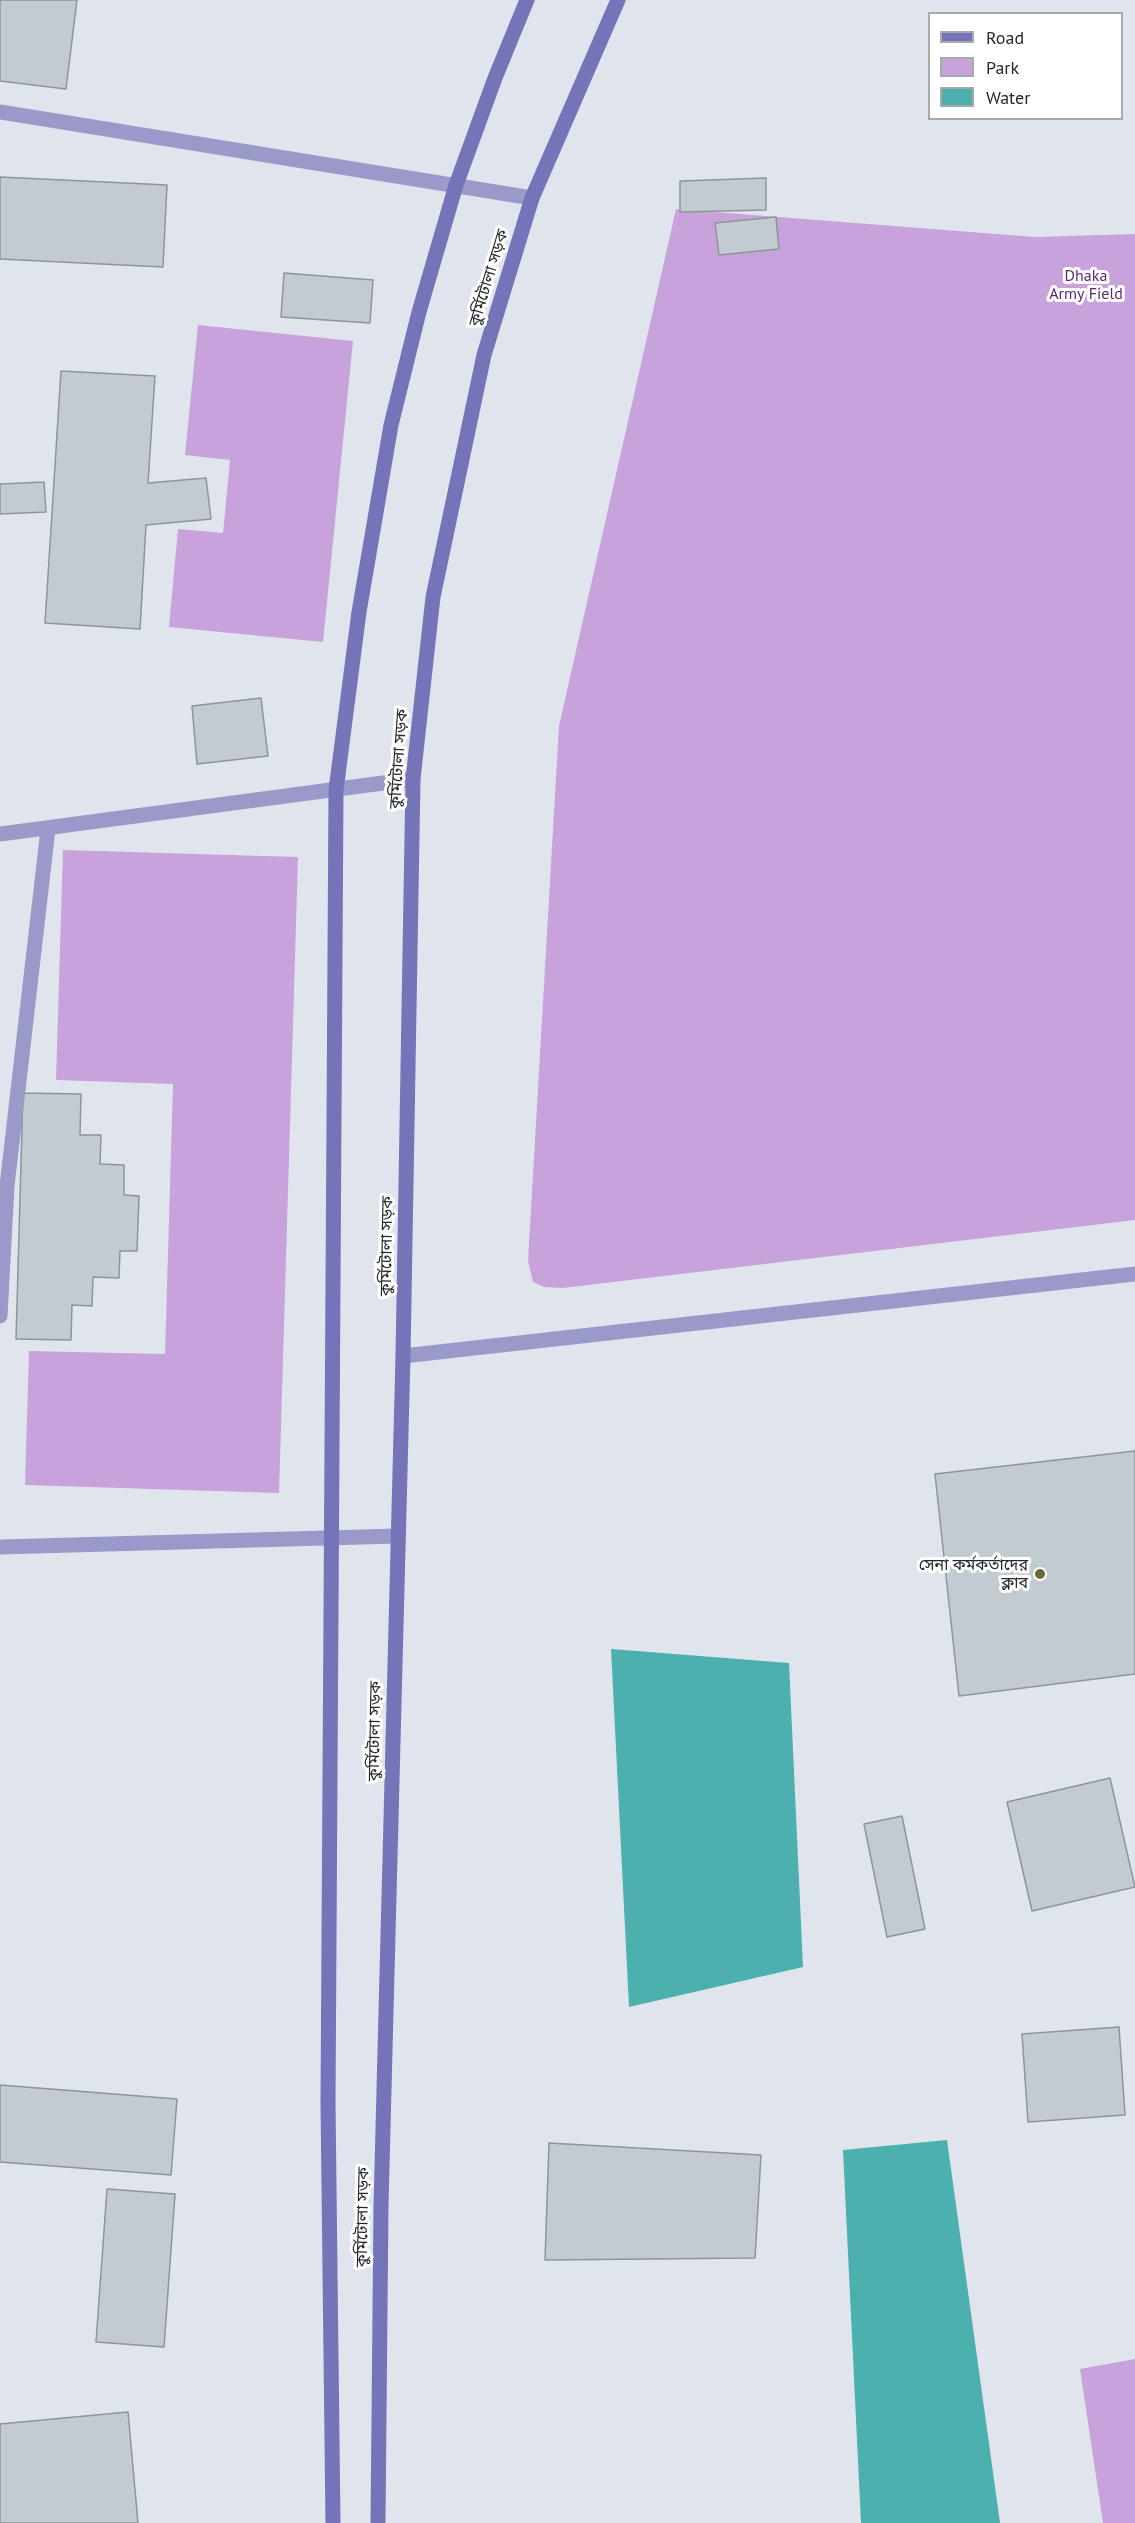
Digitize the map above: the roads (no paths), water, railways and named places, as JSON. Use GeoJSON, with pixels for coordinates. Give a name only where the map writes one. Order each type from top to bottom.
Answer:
{"type":"FeatureCollection","features":[{"type":"Feature","properties":{"kind":"main road","name":"কুর্মিটোলা সড়ক"},"geometry":{"type":"LineString","coordinates":[[333,2523],[328,2102],[336,790],[359,612],[391,425],[419,312],[456,185],[495,78],[527,0]]}},
{"type":"Feature","properties":{"kind":"main road","name":"কুর্মিটোলা সড়ক"},"geometry":{"type":"LineString","coordinates":[[378,2523],[381,2205],[403,1356],[413,779],[433,597],[484,355],[532,198],[614,1]]}},
{"type":"Feature","properties":{"kind":"street"},"geometry":{"type":"LineString","coordinates":[[0,112],[532,198]]}},
{"type":"Feature","properties":{"kind":"street"},"geometry":{"type":"LineString","coordinates":[[0,834],[413,779]]}},
{"type":"Feature","properties":{"kind":"street"},"geometry":{"type":"LineString","coordinates":[[0,1316],[7,1186],[48,829]]}},
{"type":"Feature","properties":{"kind":"street"},"geometry":{"type":"LineString","coordinates":[[403,1356],[1135,1274]]}},
{"type":"Feature","properties":{"kind":"street"},"geometry":{"type":"LineString","coordinates":[[0,1547],[398,1536]]}},
{"type":"Feature","properties":{"kind":"water"},"geometry":{"type":"Polygon","coordinates":[[[611,1649],[789,1663],[803,1967],[629,2007],[611,1649]]]}},
{"type":"Feature","properties":{"kind":"water"},"geometry":{"type":"Polygon","coordinates":[[[947,2140],[1000,2523],[861,2523],[843,2150],[947,2140]]]}},
{"type":"Feature","properties":{"kind":"place","name":"সেনা কর্মকর্তাদের ক্লাব"},"geometry":{"type":"Point","coordinates":[1040,1574]}},
{"type":"Feature","properties":{"kind":"park label","name":"Dhaka Army Field"},"geometry":{"type":"Point","coordinates":[1086,285]}}]}
